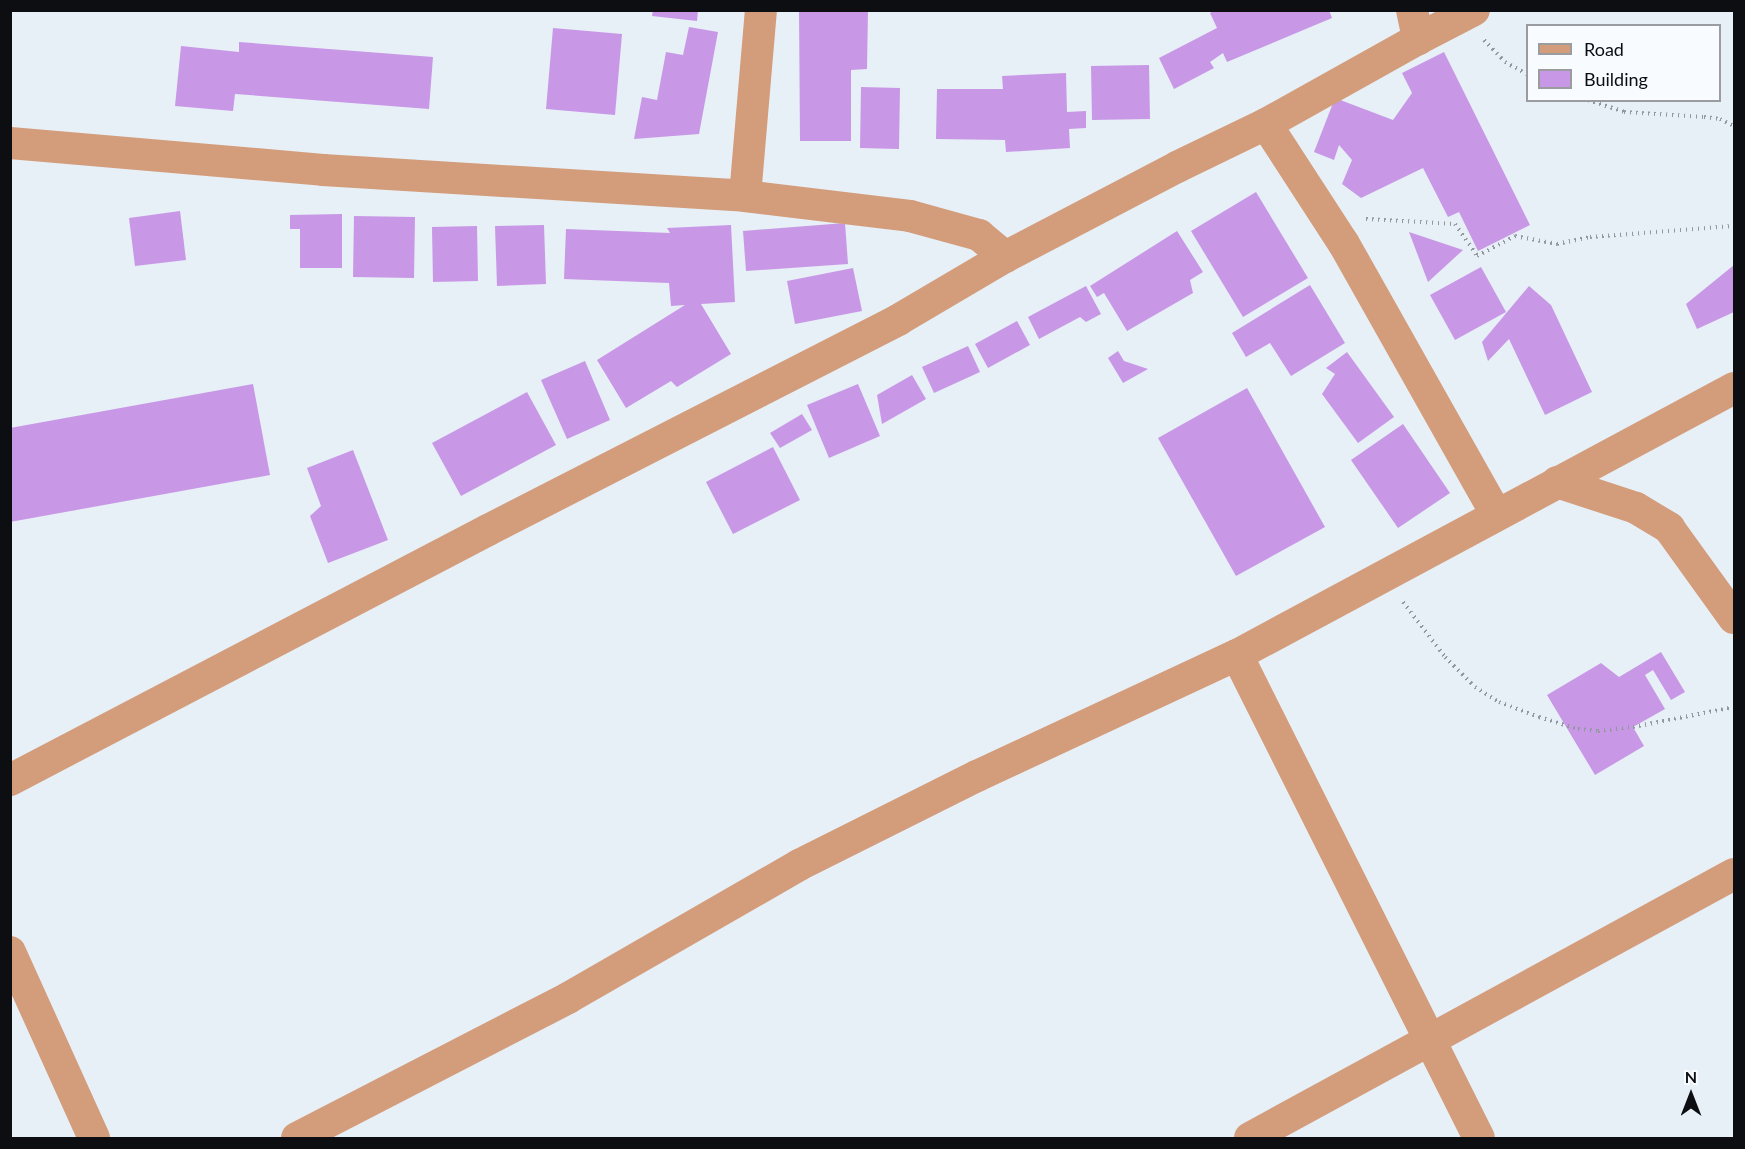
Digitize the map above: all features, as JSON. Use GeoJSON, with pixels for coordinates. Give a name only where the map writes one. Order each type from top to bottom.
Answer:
{"type":"FeatureCollection","features":[{"type":"Feature","properties":{"kind":"street"},"geometry":{"type":"LineString","coordinates":[[745,196],[761,10]]}},
{"type":"Feature","properties":{"kind":"street"},"geometry":{"type":"LineString","coordinates":[[10,780],[488,530],[898,320],[1005,256],[1266,124],[1415,25],[1468,14]]}},
{"type":"Feature","properties":{"kind":"street"},"geometry":{"type":"LineString","coordinates":[[1266,124],[1327,217],[1496,514]]}},
{"type":"Feature","properties":{"kind":"street"},"geometry":{"type":"LineString","coordinates":[[10,143],[323,170],[745,196],[910,216],[979,235],[1005,256]]}},
{"type":"Feature","properties":{"kind":"street"},"geometry":{"type":"LineString","coordinates":[[297,1138],[568,998],[799,865],[977,776],[1237,654],[1734,388]]}},
{"type":"Feature","properties":{"kind":"street"},"geometry":{"type":"LineString","coordinates":[[1557,482],[1636,508],[1669,528],[1734,618]]}},
{"type":"Feature","properties":{"kind":"street"},"geometry":{"type":"LineString","coordinates":[[1237,654],[1479,1138]]}},
{"type":"Feature","properties":{"kind":"street"},"geometry":{"type":"LineString","coordinates":[[1250,1138],[1734,874]]}},
{"type":"Feature","properties":{"kind":"street"},"geometry":{"type":"LineString","coordinates":[[10,952],[94,1138]]}},
{"type":"Feature","properties":{"kind":"path"},"geometry":{"type":"LineString","coordinates":[[1468,14],[1505,62],[1526,74]]}},
{"type":"Feature","properties":{"kind":"path"},"geometry":{"type":"LineString","coordinates":[[1594,102],[1624,112],[1720,119],[1734,126]]}},
{"type":"Feature","properties":{"kind":"path"},"geometry":{"type":"LineString","coordinates":[[1327,217],[1455,224],[1477,256],[1515,236],[1557,244],[1590,237],[1734,226]]}},
{"type":"Feature","properties":{"kind":"path"},"geometry":{"type":"LineString","coordinates":[[1382,575],[1445,657],[1474,687],[1499,702],[1578,729],[1598,731],[1633,728],[1734,707]]}},
{"type":"Feature","properties":{"kind":"building"},"geometry":{"type":"Polygon","coordinates":[[[653,10],[698,10],[697,21],[652,16],[653,10]]]}},
{"type":"Feature","properties":{"kind":"building"},"geometry":{"type":"Polygon","coordinates":[[[799,10],[868,10],[867,69],[851,70],[851,141],[800,141],[799,10]]]}},
{"type":"Feature","properties":{"kind":"building"},"geometry":{"type":"Polygon","coordinates":[[[1215,10],[1329,10],[1332,18],[1227,62],[1223,53],[1210,62],[1214,68],[1174,89],[1159,58],[1217,28],[1210,13],[1215,10]]]}},
{"type":"Feature","properties":{"kind":"building"},"geometry":{"type":"Polygon","coordinates":[[[689,27],[718,32],[699,134],[634,139],[642,97],[657,100],[666,52],[683,55],[689,27]]]}},
{"type":"Feature","properties":{"kind":"building"},"geometry":{"type":"Polygon","coordinates":[[[553,28],[622,34],[615,115],[546,109],[553,28]]]}},
{"type":"Feature","properties":{"kind":"building"},"geometry":{"type":"Polygon","coordinates":[[[239,42],[433,57],[429,109],[235,94],[233,111],[175,106],[181,46],[239,52],[239,42]]]}},
{"type":"Feature","properties":{"kind":"building"},"geometry":{"type":"Polygon","coordinates":[[[1444,52],[1530,225],[1478,251],[1459,212],[1448,217],[1423,168],[1361,198],[1342,184],[1352,160],[1339,145],[1334,160],[1314,152],[1335,98],[1393,120],[1412,93],[1402,73],[1444,52]]]}},
{"type":"Feature","properties":{"kind":"building"},"geometry":{"type":"Polygon","coordinates":[[[1149,65],[1150,119],[1092,120],[1091,66],[1149,65]]]}},
{"type":"Feature","properties":{"kind":"building"},"geometry":{"type":"Polygon","coordinates":[[[1066,73],[1067,112],[1086,111],[1086,128],[1069,129],[1070,148],[1006,152],[1005,140],[936,139],[937,89],[1003,89],[1002,76],[1066,73]]]}},
{"type":"Feature","properties":{"kind":"building"},"geometry":{"type":"Polygon","coordinates":[[[861,87],[900,88],[899,149],[860,148],[861,87]]]}},
{"type":"Feature","properties":{"kind":"building"},"geometry":{"type":"Polygon","coordinates":[[[1256,192],[1308,278],[1243,317],[1191,231],[1256,192]]]}},
{"type":"Feature","properties":{"kind":"building"},"geometry":{"type":"Polygon","coordinates":[[[180,211],[186,260],[135,266],[129,218],[180,211]]]}},
{"type":"Feature","properties":{"kind":"building"},"geometry":{"type":"Polygon","coordinates":[[[342,214],[342,268],[300,268],[300,229],[290,229],[290,215],[342,214]]]}},
{"type":"Feature","properties":{"kind":"building"},"geometry":{"type":"Polygon","coordinates":[[[354,216],[415,217],[414,278],[353,277],[354,216]]]}},
{"type":"Feature","properties":{"kind":"building"},"geometry":{"type":"Polygon","coordinates":[[[845,223],[848,264],[746,271],[743,231],[845,223]]]}},
{"type":"Feature","properties":{"kind":"building"},"geometry":{"type":"Polygon","coordinates":[[[544,225],[546,284],[497,286],[495,226],[544,225]]]}},
{"type":"Feature","properties":{"kind":"building"},"geometry":{"type":"Polygon","coordinates":[[[731,225],[735,302],[701,304],[731,354],[677,387],[671,381],[626,408],[597,360],[685,305],[671,306],[669,283],[564,279],[566,229],[670,233],[667,228],[731,225]]]}},
{"type":"Feature","properties":{"kind":"building"},"geometry":{"type":"Polygon","coordinates":[[[477,226],[478,281],[433,282],[432,227],[477,226]]]}},
{"type":"Feature","properties":{"kind":"building"},"geometry":{"type":"Polygon","coordinates":[[[1177,231],[1203,272],[1190,280],[1193,293],[1127,331],[1104,293],[1097,297],[1090,286],[1177,231]]]}},
{"type":"Feature","properties":{"kind":"building"},"geometry":{"type":"Polygon","coordinates":[[[1409,232],[1463,250],[1428,282],[1409,232]]]}},
{"type":"Feature","properties":{"kind":"building"},"geometry":{"type":"Polygon","coordinates":[[[1734,265],[1734,312],[1697,329],[1686,304],[1734,265]]]}},
{"type":"Feature","properties":{"kind":"building"},"geometry":{"type":"Polygon","coordinates":[[[1481,267],[1506,312],[1455,340],[1430,295],[1481,267]]]}},
{"type":"Feature","properties":{"kind":"building"},"geometry":{"type":"Polygon","coordinates":[[[853,268],[862,311],[795,324],[787,281],[853,268]]]}},
{"type":"Feature","properties":{"kind":"building"},"geometry":{"type":"Polygon","coordinates":[[[1310,285],[1345,343],[1291,376],[1270,343],[1246,357],[1232,333],[1310,285]]]}},
{"type":"Feature","properties":{"kind":"building"},"geometry":{"type":"Polygon","coordinates":[[[1086,286],[1101,314],[1086,322],[1080,317],[1039,339],[1028,317],[1086,286]]]}},
{"type":"Feature","properties":{"kind":"building"},"geometry":{"type":"Polygon","coordinates":[[[1529,286],[1551,305],[1592,392],[1545,415],[1509,339],[1488,361],[1482,342],[1529,286]]]}},
{"type":"Feature","properties":{"kind":"building"},"geometry":{"type":"Polygon","coordinates":[[[1017,321],[1030,345],[988,368],[975,344],[1017,321]]]}},
{"type":"Feature","properties":{"kind":"building"},"geometry":{"type":"Polygon","coordinates":[[[968,346],[980,372],[934,393],[922,367],[968,346]]]}},
{"type":"Feature","properties":{"kind":"building"},"geometry":{"type":"Polygon","coordinates":[[[1118,351],[1124,361],[1148,369],[1123,383],[1108,358],[1118,351]]]}},
{"type":"Feature","properties":{"kind":"building"},"geometry":{"type":"Polygon","coordinates":[[[1347,352],[1394,417],[1358,443],[1322,394],[1335,374],[1326,368],[1347,352]]]}},
{"type":"Feature","properties":{"kind":"building"},"geometry":{"type":"Polygon","coordinates":[[[585,361],[610,420],[567,439],[541,380],[585,361]]]}},
{"type":"Feature","properties":{"kind":"building"},"geometry":{"type":"Polygon","coordinates":[[[912,375],[926,399],[882,424],[877,395],[912,375]]]}},
{"type":"Feature","properties":{"kind":"building"},"geometry":{"type":"Polygon","coordinates":[[[253,384],[270,475],[10,522],[10,428],[253,384]]]}},
{"type":"Feature","properties":{"kind":"building"},"geometry":{"type":"Polygon","coordinates":[[[858,384],[880,436],[829,458],[807,405],[858,384]]]}},
{"type":"Feature","properties":{"kind":"building"},"geometry":{"type":"Polygon","coordinates":[[[1247,388],[1325,527],[1236,576],[1158,438],[1247,388]]]}},
{"type":"Feature","properties":{"kind":"building"},"geometry":{"type":"Polygon","coordinates":[[[527,392],[556,445],[461,496],[432,443],[527,392]]]}},
{"type":"Feature","properties":{"kind":"building"},"geometry":{"type":"Polygon","coordinates":[[[802,414],[812,430],[780,448],[770,433],[802,414]]]}},
{"type":"Feature","properties":{"kind":"building"},"geometry":{"type":"Polygon","coordinates":[[[1403,424],[1450,493],[1398,528],[1351,460],[1403,424]]]}},
{"type":"Feature","properties":{"kind":"building"},"geometry":{"type":"Polygon","coordinates":[[[773,447],[800,500],[733,534],[706,482],[773,447]]]}},
{"type":"Feature","properties":{"kind":"building"},"geometry":{"type":"Polygon","coordinates":[[[353,450],[388,540],[328,563],[310,516],[321,506],[307,468],[353,450]]]}},
{"type":"Feature","properties":{"kind":"building"},"geometry":{"type":"Polygon","coordinates":[[[1661,652],[1685,692],[1671,700],[1653,670],[1645,675],[1665,709],[1633,727],[1644,746],[1595,775],[1547,695],[1601,663],[1619,677],[1661,652]]]}}]}
